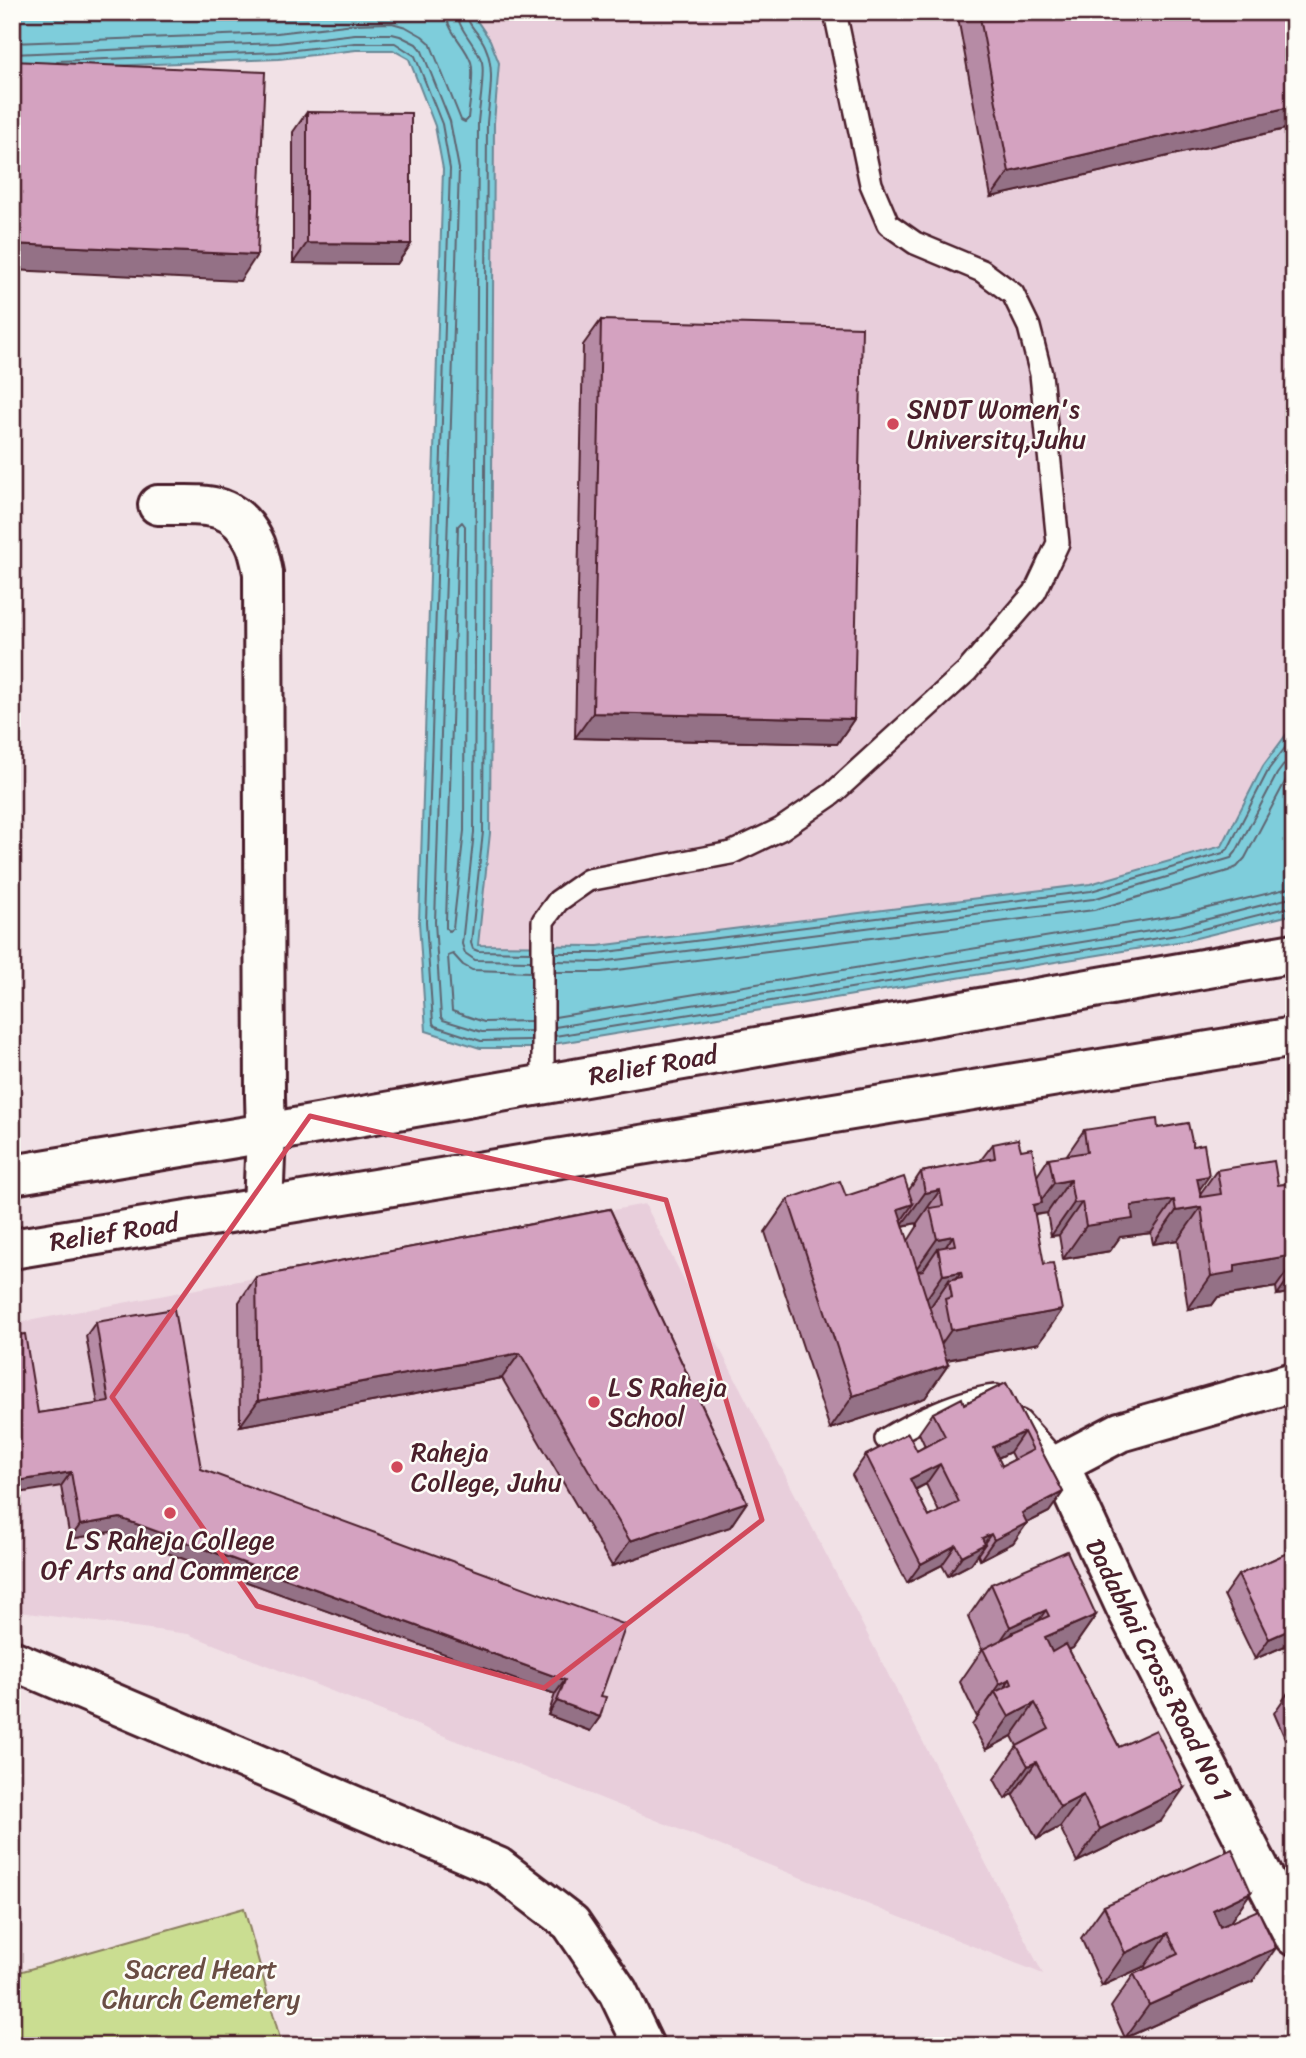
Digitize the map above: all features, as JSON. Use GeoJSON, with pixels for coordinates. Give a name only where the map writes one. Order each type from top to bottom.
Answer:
{"type":"FeatureCollection","features":[{"type":"Feature","properties":{"kind":"street"},"geometry":{"type":"LineString","coordinates":[[158,505],[216,506],[235,515],[255,541],[263,573],[266,1133],[263,1207]]}},
{"type":"Feature","properties":{"kind":"street","name":"Relief Road"},"geometry":{"type":"LineString","coordinates":[[12,1175],[1294,953]]}},
{"type":"Feature","properties":{"kind":"street","name":"Relief Road"},"geometry":{"type":"LineString","coordinates":[[12,1248],[1294,1037]]}},
{"type":"Feature","properties":{"kind":"street"},"geometry":{"type":"LineString","coordinates":[[1059,1464],[1120,1432],[1294,1382]]}},
{"type":"Feature","properties":{"kind":"street","name":"Dadabhai Cross Road No 1"},"geometry":{"type":"LineString","coordinates":[[1059,1464],[1125,1606],[1294,1936]]}},
{"type":"Feature","properties":{"kind":"street"},"geometry":{"type":"LineString","coordinates":[[12,1660],[498,1867],[571,1923],[618,1992],[644,2046]]}},
{"type":"Feature","properties":{"kind":"lane"},"geometry":{"type":"LineString","coordinates":[[543,1084],[542,921],[558,901],[588,880],[731,853],[781,829],[832,794],[967,671],[1035,592],[1058,544],[1041,374],[1029,327],[1013,294],[982,271],[915,243],[888,224],[871,184],[835,12]]}},
{"type":"Feature","properties":{"kind":"lane"},"geometry":{"type":"LineString","coordinates":[[886,1440],[907,1426],[978,1398],[996,1396],[1059,1464]]}},
{"type":"Feature","properties":{"kind":"highlighted area"},"geometry":{"type":"Polygon","coordinates":[[[310,1116],[666,1200],[762,1520],[544,1688],[257,1606],[112,1397],[310,1116]]]}},
{"type":"Feature","properties":{"kind":"shaded area","name":"SNDT Women's University,Juhu"},"geometry":{"type":"Polygon","coordinates":[[[471,12],[1294,12],[1294,724],[1263,766],[1222,846],[1090,884],[598,946],[478,945],[490,833],[494,123],[499,63],[471,12]]]}},
{"type":"Feature","properties":{"kind":"shaded area","name":"Raheja College, Juhu"},"geometry":{"type":"Polygon","coordinates":[[[645,1204],[1043,1974],[188,1634],[12,1611],[12,1324],[645,1204]]]}},
{"type":"Feature","properties":{"kind":"green space","name":"Sacred Heart Church Cemetery"},"geometry":{"type":"Polygon","coordinates":[[[244,1908],[282,2046],[12,2046],[12,1974],[244,1908]]]}},
{"type":"Feature","properties":{"kind":"water"},"geometry":{"type":"Polygon","coordinates":[[[12,12],[471,12],[490,40],[499,63],[494,123],[490,833],[478,945],[598,946],[1090,884],[1222,846],[1263,766],[1294,724],[1294,910],[1290,915],[1184,941],[529,1048],[480,1048],[426,1031],[419,922],[443,169],[435,126],[409,59],[393,50],[356,50],[279,59],[12,70],[12,12]]]}},
{"type":"Feature","properties":{"kind":"building"},"geometry":{"type":"Polygon","coordinates":[[[979,12],[1294,12],[1294,106],[1009,172],[979,12]]]}},
{"type":"Feature","properties":{"kind":"building"},"geometry":{"type":"Polygon","coordinates":[[[12,61],[265,72],[257,255],[12,244],[12,61]]]}},
{"type":"Feature","properties":{"kind":"building"},"geometry":{"type":"Polygon","coordinates":[[[307,112],[411,113],[411,244],[307,243],[307,112]]]}},
{"type":"Feature","properties":{"kind":"building"},"geometry":{"type":"Polygon","coordinates":[[[601,320],[862,327],[854,719],[593,713],[601,320]]]}},
{"type":"Feature","properties":{"kind":"building"},"geometry":{"type":"Polygon","coordinates":[[[1157,1119],[1158,1128],[1188,1123],[1193,1146],[1204,1144],[1209,1176],[1197,1178],[1201,1197],[1221,1194],[1217,1170],[1274,1161],[1278,1185],[1294,1183],[1294,1255],[1235,1265],[1235,1272],[1211,1276],[1201,1207],[1176,1211],[1174,1200],[1131,1206],[1133,1219],[1086,1226],[1082,1202],[1074,1203],[1070,1180],[1054,1183],[1049,1158],[1087,1152],[1084,1130],[1157,1119]]]}},
{"type":"Feature","properties":{"kind":"building"},"geometry":{"type":"Polygon","coordinates":[[[1018,1139],[1021,1150],[1032,1148],[1042,1203],[1033,1205],[1044,1264],[1053,1263],[1062,1310],[951,1330],[945,1299],[952,1297],[949,1280],[962,1277],[961,1272],[943,1275],[938,1248],[955,1245],[953,1236],[937,1239],[930,1208],[943,1206],[940,1190],[925,1193],[921,1172],[995,1158],[993,1144],[1018,1139]]]}},
{"type":"Feature","properties":{"kind":"building"},"geometry":{"type":"Polygon","coordinates":[[[904,1177],[913,1204],[898,1209],[948,1365],[853,1396],[788,1199],[840,1181],[846,1196],[904,1177]]]}},
{"type":"Feature","properties":{"kind":"building","name":"L S Raheja School"},"geometry":{"type":"Polygon","coordinates":[[[610,1209],[747,1502],[630,1541],[520,1353],[258,1401],[256,1277],[610,1209]]]}},
{"type":"Feature","properties":{"kind":"building","name":"L S Raheja College Of Arts and Commerce"},"geometry":{"type":"Polygon","coordinates":[[[174,1309],[201,1469],[626,1625],[601,1696],[606,1697],[600,1717],[557,1701],[565,1680],[120,1518],[80,1525],[71,1472],[12,1482],[12,1336],[25,1334],[38,1413],[109,1402],[96,1322],[174,1309]]]}},
{"type":"Feature","properties":{"kind":"building"},"geometry":{"type":"Polygon","coordinates":[[[1006,1383],[1063,1492],[1022,1513],[1027,1523],[994,1540],[991,1534],[982,1538],[985,1544],[962,1556],[956,1545],[921,1564],[866,1455],[908,1433],[917,1451],[945,1436],[933,1413],[962,1398],[964,1404],[1006,1383]],[[1024,1432],[993,1447],[1002,1466],[1033,1450],[1024,1432]],[[940,1464],[910,1479],[929,1517],[959,1502],[940,1464]]]}},
{"type":"Feature","properties":{"kind":"building"},"geometry":{"type":"Polygon","coordinates":[[[1294,1550],[1294,1628],[1269,1639],[1238,1575],[1294,1550]]]}},
{"type":"Feature","properties":{"kind":"building"},"geometry":{"type":"Polygon","coordinates":[[[1067,1551],[1096,1615],[1045,1637],[1052,1652],[1066,1644],[1119,1747],[1156,1730],[1184,1788],[1100,1829],[1083,1795],[1060,1807],[1036,1762],[1028,1766],[1017,1746],[1049,1729],[1035,1703],[1009,1717],[995,1692],[1012,1684],[1010,1679],[1000,1684],[983,1649],[1049,1616],[1046,1610],[1010,1627],[991,1584],[1067,1551]]]}},
{"type":"Feature","properties":{"kind":"building"},"geometry":{"type":"Polygon","coordinates":[[[1232,1849],[1251,1892],[1213,1910],[1220,1927],[1258,1910],[1276,1948],[1149,2005],[1134,1974],[1178,1954],[1168,1933],[1125,1953],[1104,1906],[1232,1849]]]}},
{"type":"Feature","properties":{"kind":"place","name":"SNDT Women's University,Juhu"},"geometry":{"type":"Point","coordinates":[893,424]}},
{"type":"Feature","properties":{"kind":"place","name":"L S Raheja School"},"geometry":{"type":"Point","coordinates":[594,1402]}},
{"type":"Feature","properties":{"kind":"place","name":"Raheja College, Juhu"},"geometry":{"type":"Point","coordinates":[397,1467]}},
{"type":"Feature","properties":{"kind":"place","name":"L S Raheja College Of Arts and Commerce"},"geometry":{"type":"Point","coordinates":[170,1513]}}]}
